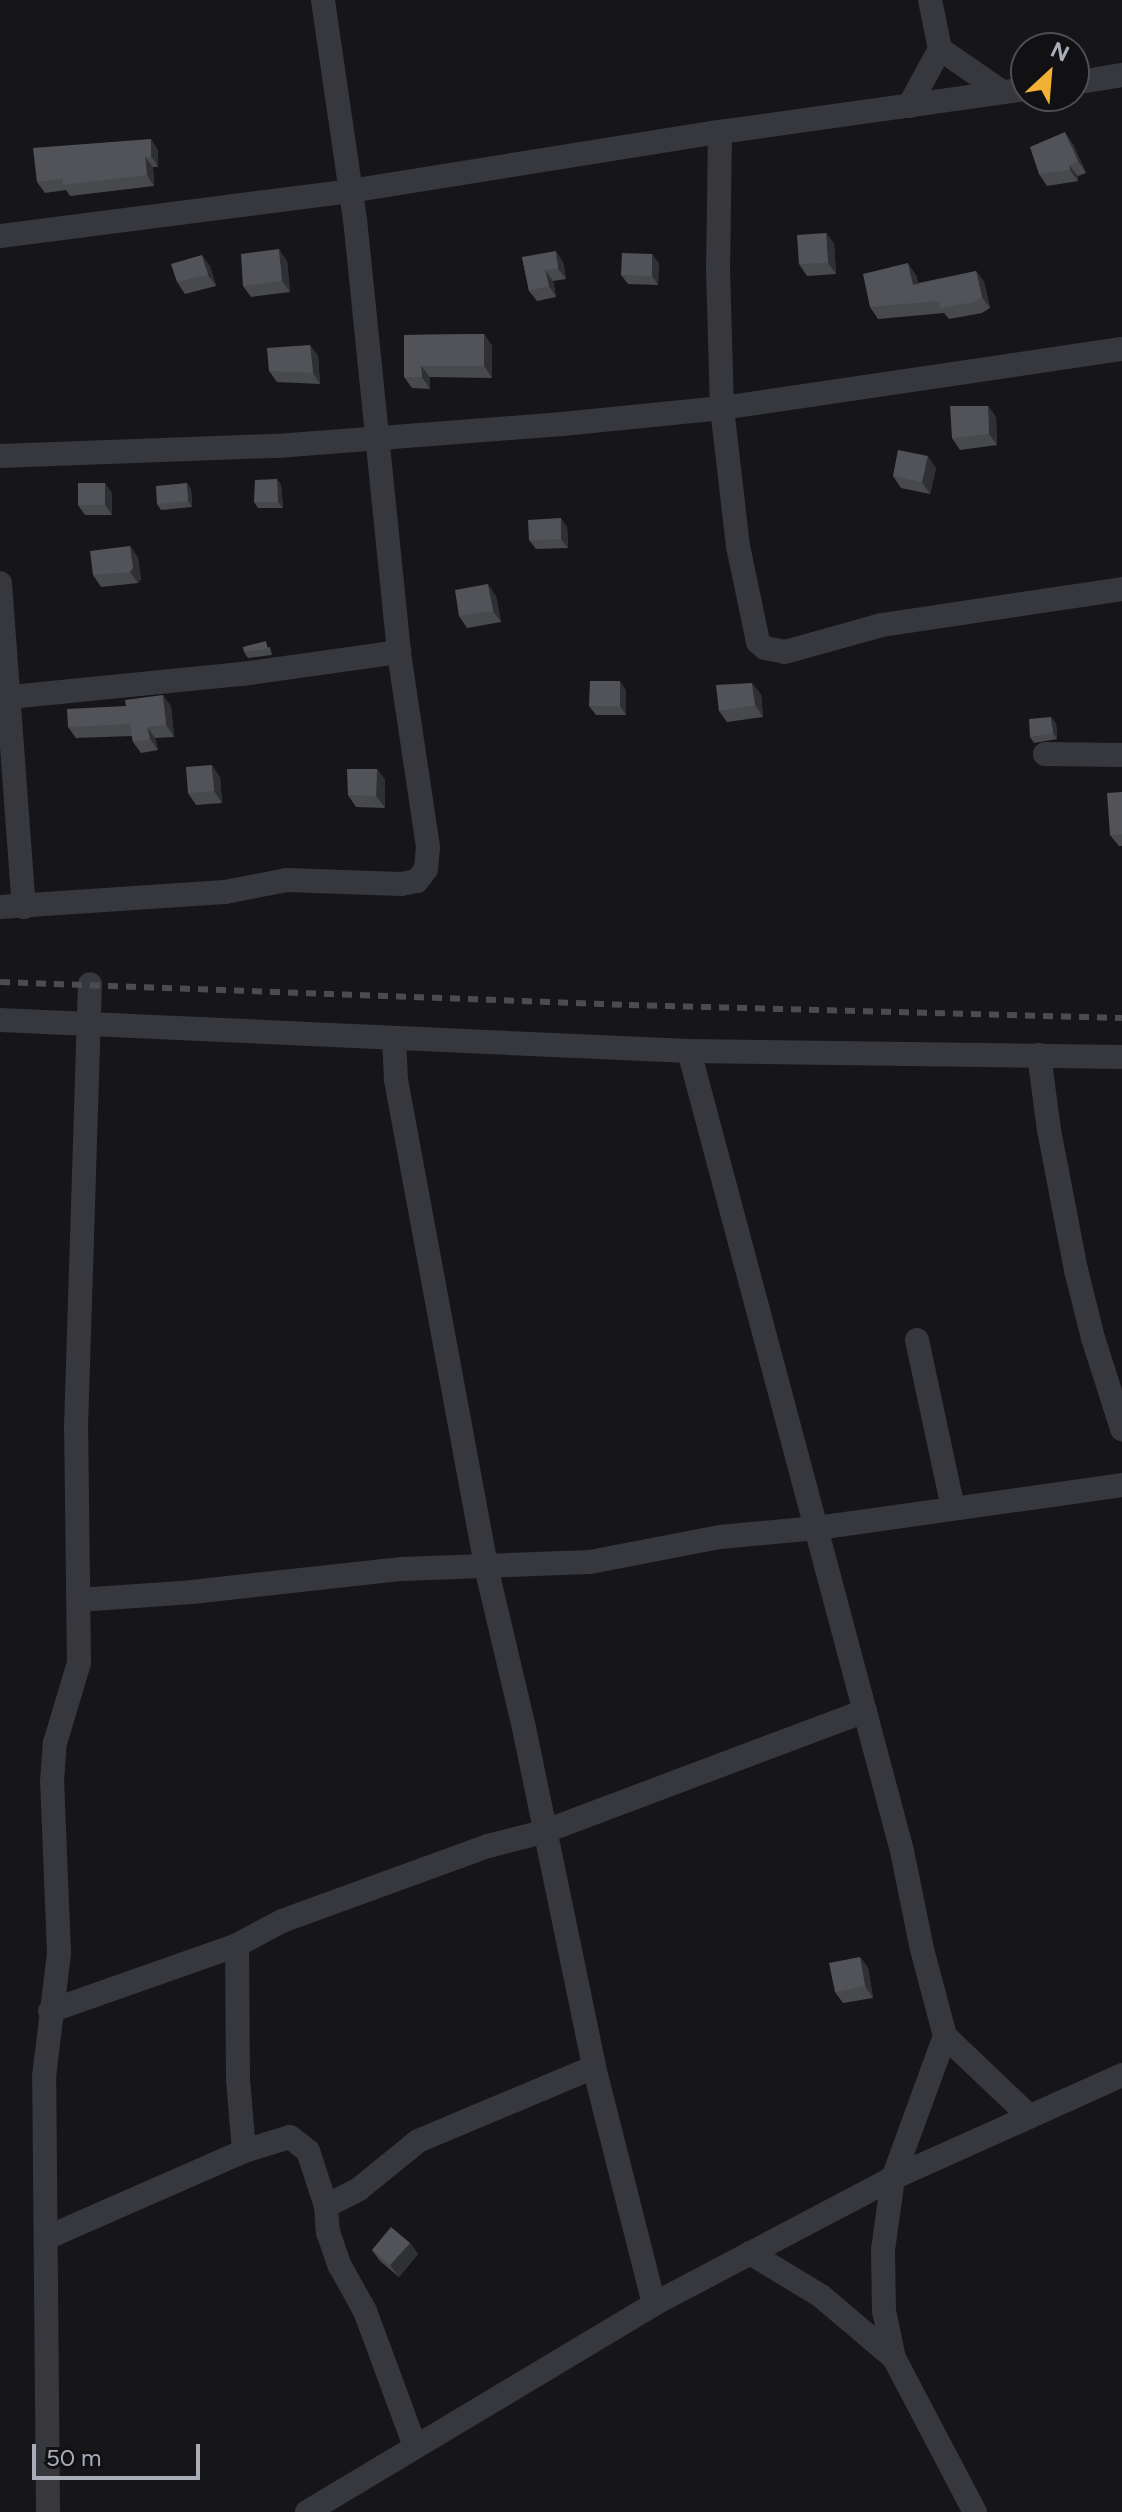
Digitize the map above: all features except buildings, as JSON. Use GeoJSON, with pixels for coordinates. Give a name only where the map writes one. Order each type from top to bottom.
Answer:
{"type":"FeatureCollection","features":[{"type":"Feature","properties":{"kind":"street"},"geometry":{"type":"LineString","coordinates":[[0,583],[12,907],[225,892],[287,880],[401,884],[417,881],[426,869],[428,847],[399,652],[350,191],[323,0]]}},
{"type":"Feature","properties":{"kind":"street"},"geometry":{"type":"LineString","coordinates":[[909,106],[940,49],[930,0]]}},
{"type":"Feature","properties":{"kind":"street"},"geometry":{"type":"LineString","coordinates":[[940,49],[1010,89]]}},
{"type":"Feature","properties":{"kind":"street"},"geometry":{"type":"LineString","coordinates":[[1090,80],[1122,75]]}},
{"type":"Feature","properties":{"kind":"street"},"geometry":{"type":"LineString","coordinates":[[0,236],[350,191],[720,132],[1010,92]]}},
{"type":"Feature","properties":{"kind":"street"},"geometry":{"type":"LineString","coordinates":[[720,132],[718,267],[722,408],[738,546],[754,633],[765,648],[785,652],[882,625],[1122,589]]}},
{"type":"Feature","properties":{"kind":"street"},"geometry":{"type":"LineString","coordinates":[[0,456],[376,439],[722,408],[1122,349]]}},
{"type":"Feature","properties":{"kind":"street"},"geometry":{"type":"LineString","coordinates":[[5,698],[242,674],[399,652]]}},
{"type":"Feature","properties":{"kind":"street"},"geometry":{"type":"LineString","coordinates":[[1045,754],[1122,755]]}},
{"type":"Feature","properties":{"kind":"street"},"geometry":{"type":"LineString","coordinates":[[48,2512],[44,2077],[59,1953],[52,1782],[55,1743],[79,1663],[76,1428],[90,984]]}},
{"type":"Feature","properties":{"kind":"street"},"geometry":{"type":"LineString","coordinates":[[0,1020],[689,1051],[1122,1057]]}},
{"type":"Feature","properties":{"kind":"street"},"geometry":{"type":"LineString","coordinates":[[394,1039],[396,1080],[486,1567],[524,1728],[543,1832],[594,2067],[654,2304]]}},
{"type":"Feature","properties":{"kind":"street"},"geometry":{"type":"LineString","coordinates":[[689,1051],[865,1711],[945,2036],[1030,2117]]}},
{"type":"Feature","properties":{"kind":"street"},"geometry":{"type":"LineString","coordinates":[[1039,1055],[1049,1130],[1076,1270],[1093,1338],[1122,1429]]}},
{"type":"Feature","properties":{"kind":"street"},"geometry":{"type":"LineString","coordinates":[[917,1340],[953,1508]]}},
{"type":"Feature","properties":{"kind":"street"},"geometry":{"type":"LineString","coordinates":[[79,1600],[192,1592],[402,1569],[590,1562],[720,1537],[817,1528],[1122,1485]]}},
{"type":"Feature","properties":{"kind":"street"},"geometry":{"type":"LineString","coordinates":[[50,2011],[237,1945],[282,1921],[488,1846],[543,1832],[865,1711]]}},
{"type":"Feature","properties":{"kind":"street"},"geometry":{"type":"LineString","coordinates":[[237,1945],[238,2079],[244,2151]]}},
{"type":"Feature","properties":{"kind":"street"},"geometry":{"type":"LineString","coordinates":[[945,2036],[893,2178],[883,2250],[884,2311],[894,2358],[975,2512]]}},
{"type":"Feature","properties":{"kind":"street"},"geometry":{"type":"LineString","coordinates":[[326,2206],[359,2189],[418,2141],[594,2067]]}},
{"type":"Feature","properties":{"kind":"street"},"geometry":{"type":"LineString","coordinates":[[307,2512],[654,2304],[893,2178],[1122,2075]]}},
{"type":"Feature","properties":{"kind":"street"},"geometry":{"type":"LineString","coordinates":[[46,2238],[244,2151],[290,2137],[301,2142],[318,2177],[326,2206],[328,2232],[340,2266],[365,2311],[415,2446]]}},
{"type":"Feature","properties":{"kind":"street"},"geometry":{"type":"LineString","coordinates":[[750,2253],[821,2296],[894,2358]]}},
{"type":"Feature","properties":{"kind":"railway"},"geometry":{"type":"LineString","coordinates":[[0,982],[629,1005],[1122,1018]]}}]}
